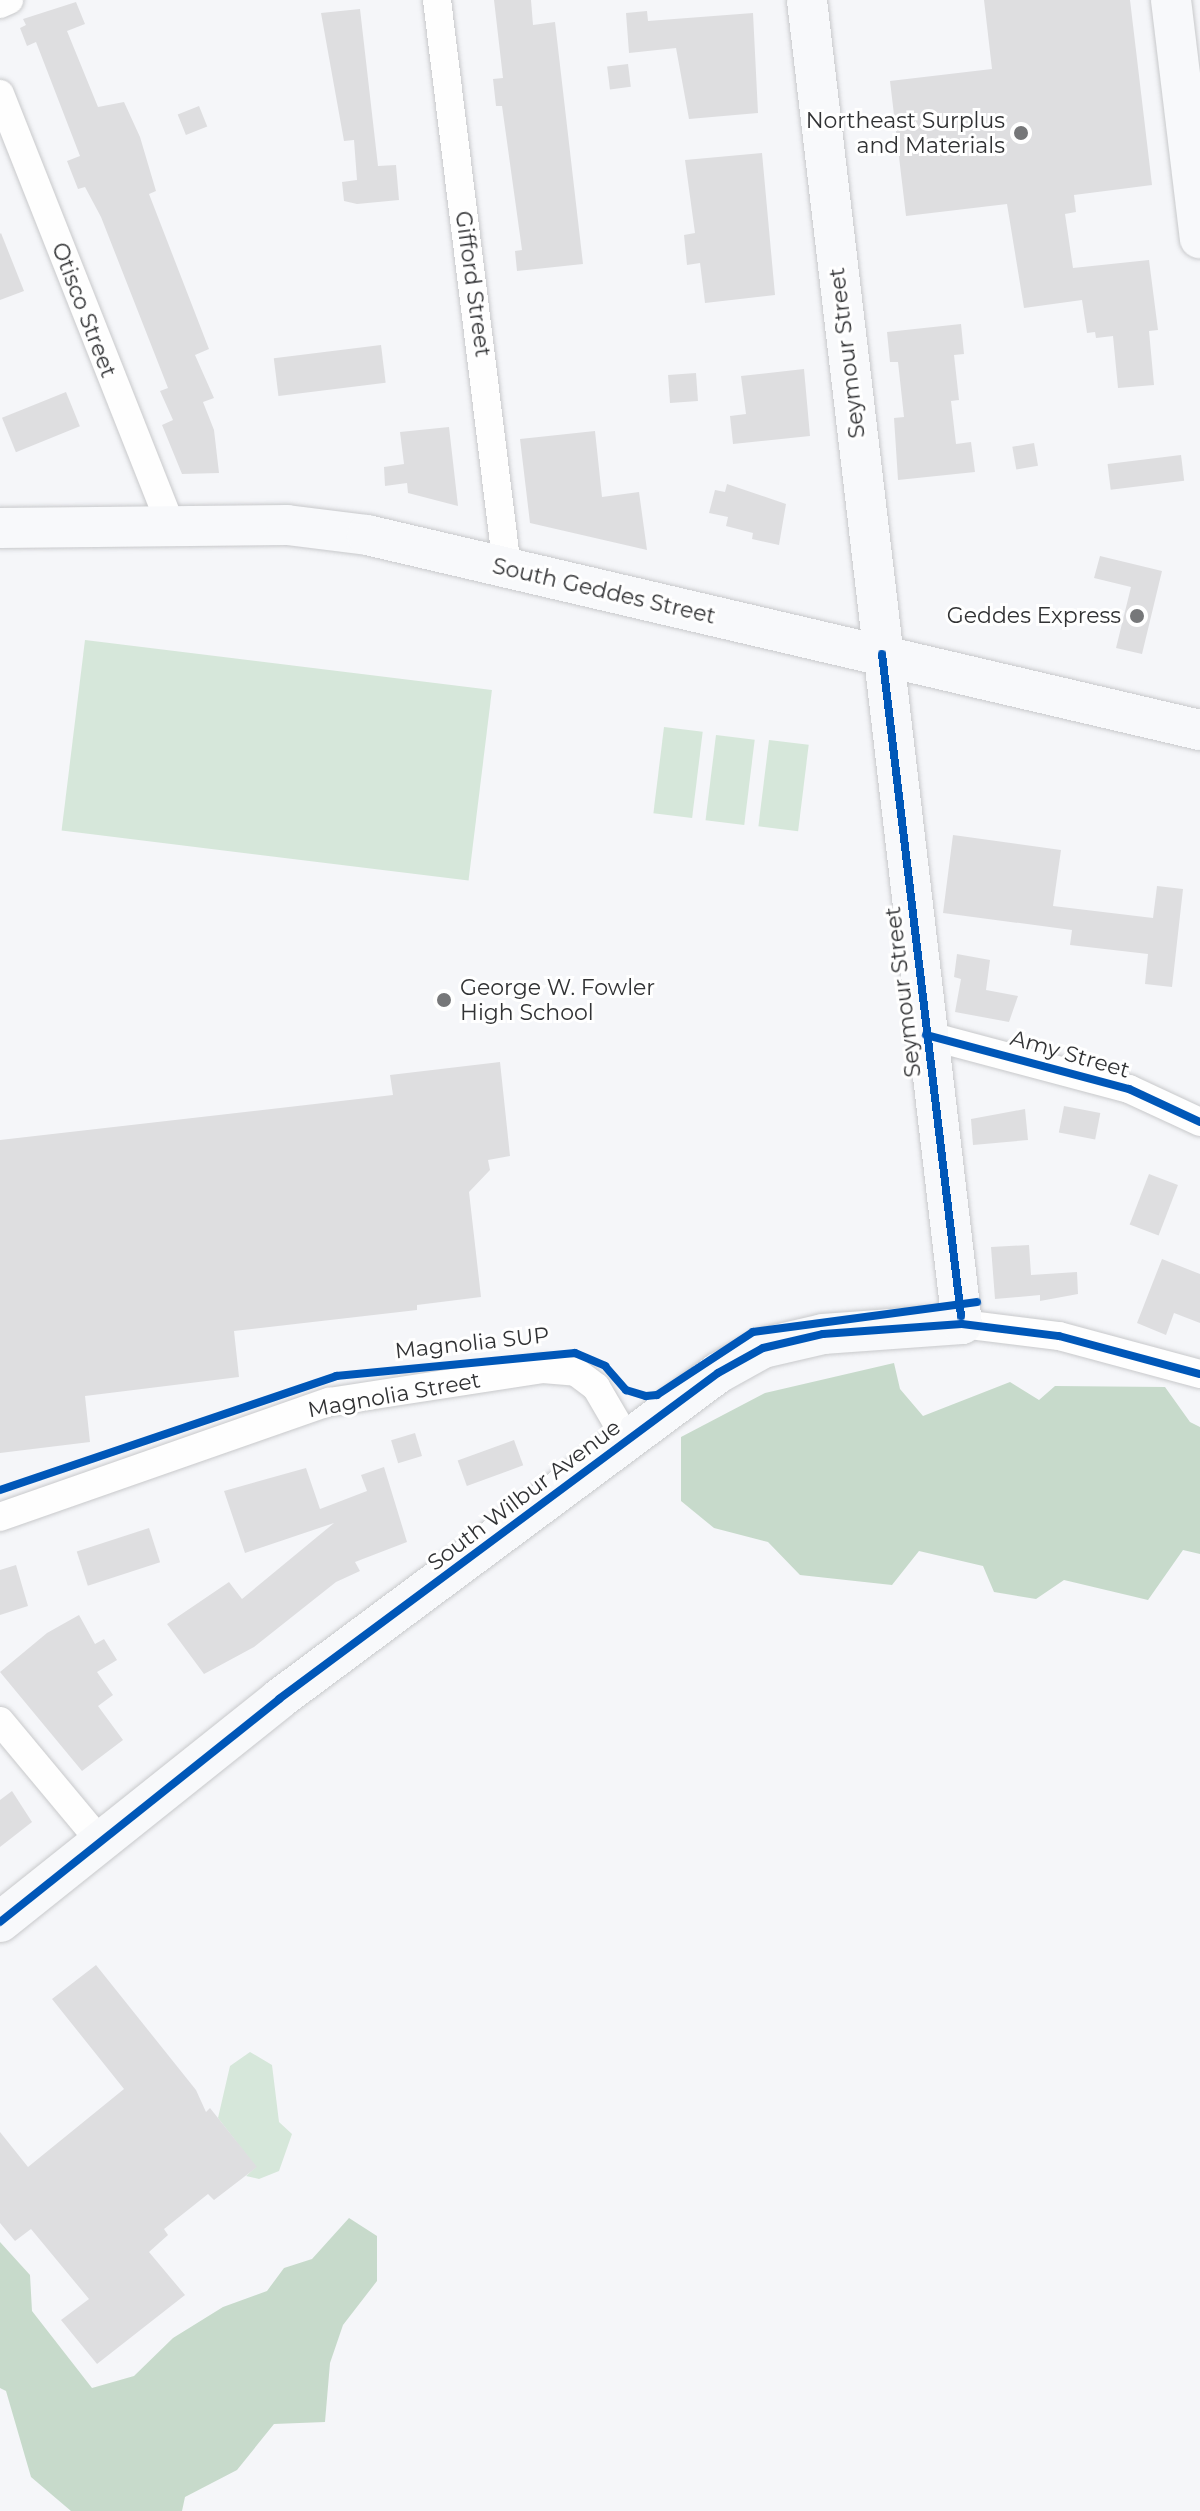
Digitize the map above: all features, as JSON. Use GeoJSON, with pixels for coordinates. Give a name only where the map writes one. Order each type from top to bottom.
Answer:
{"type":"FeatureCollection","features":[{"type":"Feature","properties":{"kind":"street"},"geometry":{"type":"LineString","coordinates":[[0,4],[9,0]]}},
{"type":"Feature","properties":{"kind":"street","name":"Gifford Street"},"geometry":{"type":"LineString","coordinates":[[437,0],[507,568]]}},
{"type":"Feature","properties":{"kind":"street","name":"Seymour Street"},"geometry":{"type":"LineString","coordinates":[[807,0],[962,1324]]}},
{"type":"Feature","properties":{"kind":"street"},"geometry":{"type":"LineString","coordinates":[[1171,0],[1193,113],[1200,238]]}},
{"type":"Feature","properties":{"kind":"street","name":"Otisco Street"},"geometry":{"type":"LineString","coordinates":[[0,94],[171,525]]}},
{"type":"Feature","properties":{"kind":"street","name":"South Geddes Street"},"geometry":{"type":"LineString","coordinates":[[0,528],[287,525],[367,535],[1200,730]]}},
{"type":"Feature","properties":{"kind":"street"},"geometry":{"type":"LineString","coordinates":[[1126,713],[1200,761]]}},
{"type":"Feature","properties":{"kind":"street","name":"Amy Street"},"geometry":{"type":"LineString","coordinates":[[926,1035],[1019,1056],[1129,1089],[1200,1122]]}},
{"type":"Feature","properties":{"kind":"street","name":"South Wilbur Avenue"},"geometry":{"type":"LineString","coordinates":[[0,1922],[279,1699],[718,1373],[763,1348],[823,1334],[962,1324],[1059,1336],[1200,1374]]}},
{"type":"Feature","properties":{"kind":"street","name":"Magnolia Street"},"geometry":{"type":"LineString","coordinates":[[0,1517],[329,1402],[543,1369],[576,1372],[596,1387],[627,1440]]}},
{"type":"Feature","properties":{"kind":"street"},"geometry":{"type":"LineString","coordinates":[[0,1721],[100,1841]]}},
{"type":"Feature","properties":{"kind":"green space"},"geometry":{"type":"Polygon","coordinates":[[[85,640],[492,690],[469,881],[62,831],[85,640]]]}},
{"type":"Feature","properties":{"kind":"green space"},"geometry":{"type":"Polygon","coordinates":[[[664,727],[703,732],[692,818],[653,813],[664,727]]]}},
{"type":"Feature","properties":{"kind":"green space"},"geometry":{"type":"Polygon","coordinates":[[[716,735],[755,740],[744,825],[706,820],[716,735]]]}},
{"type":"Feature","properties":{"kind":"green space"},"geometry":{"type":"Polygon","coordinates":[[[769,740],[809,745],[798,831],[758,826],[769,740]]]}},
{"type":"Feature","properties":{"kind":"green space"},"geometry":{"type":"Polygon","coordinates":[[[894,1363],[900,1389],[923,1416],[1010,1382],[1039,1400],[1055,1386],[1165,1387],[1190,1422],[1200,1427],[1200,1554],[1183,1550],[1148,1600],[1064,1580],[1036,1599],[994,1592],[983,1566],[919,1551],[892,1585],[800,1575],[768,1542],[714,1528],[681,1501],[681,1437],[765,1393],[894,1363]]]}},
{"type":"Feature","properties":{"kind":"green space"},"geometry":{"type":"Polygon","coordinates":[[[250,2052],[272,2065],[279,2122],[292,2134],[279,2171],[259,2179],[246,2176],[256,2167],[218,2118],[230,2066],[250,2052]]]}},
{"type":"Feature","properties":{"kind":"green space"},"geometry":{"type":"Polygon","coordinates":[[[349,2218],[377,2236],[377,2281],[343,2325],[330,2363],[325,2422],[274,2424],[237,2470],[185,2497],[182,2511],[71,2511],[31,2477],[6,2391],[0,2388],[0,2242],[30,2275],[32,2311],[92,2388],[134,2376],[173,2338],[223,2307],[267,2291],[284,2268],[312,2259],[349,2218]]]}},
{"type":"Feature","properties":{"kind":"building"},"geometry":{"type":"Polygon","coordinates":[[[494,0],[531,0],[533,25],[555,22],[583,264],[517,271],[515,251],[522,250],[502,106],[496,106],[493,79],[503,78],[494,0]]]}},
{"type":"Feature","properties":{"kind":"building","name":"Northeast Surplus and Materials"},"geometry":{"type":"Polygon","coordinates":[[[984,0],[1130,0],[1152,185],[1074,195],[1076,212],[1065,214],[1073,268],[1149,260],[1158,330],[1149,331],[1154,385],[1118,388],[1113,336],[1096,338],[1095,332],[1087,333],[1082,300],[1024,308],[1007,204],[906,216],[890,81],[992,69],[984,0]]]}},
{"type":"Feature","properties":{"kind":"building"},"geometry":{"type":"Polygon","coordinates":[[[76,2],[85,24],[67,31],[98,107],[124,102],[140,137],[156,191],[149,194],[209,349],[195,355],[214,398],[203,402],[214,430],[219,473],[182,474],[162,425],[173,420],[160,391],[168,388],[101,217],[85,187],[78,189],[67,161],[80,156],[36,42],[27,46],[20,28],[26,25],[23,19],[76,2]]]}},
{"type":"Feature","properties":{"kind":"building"},"geometry":{"type":"Polygon","coordinates":[[[360,9],[378,166],[396,165],[399,200],[357,204],[344,201],[342,182],[357,180],[354,140],[344,141],[321,13],[360,9]]]}},
{"type":"Feature","properties":{"kind":"building"},"geometry":{"type":"Polygon","coordinates":[[[647,11],[648,21],[753,13],[758,113],[689,119],[676,48],[629,53],[626,13],[647,11]]]}},
{"type":"Feature","properties":{"kind":"building"},"geometry":{"type":"Polygon","coordinates":[[[628,64],[631,87],[610,89],[607,67],[628,64]]]}},
{"type":"Feature","properties":{"kind":"building"},"geometry":{"type":"Polygon","coordinates":[[[199,106],[207,126],[186,135],[178,115],[199,106]]]}},
{"type":"Feature","properties":{"kind":"building"},"geometry":{"type":"Polygon","coordinates":[[[762,153],[775,295],[705,303],[700,263],[687,265],[684,235],[695,233],[685,160],[762,153]]]}},
{"type":"Feature","properties":{"kind":"building"},"geometry":{"type":"Polygon","coordinates":[[[0,234],[24,291],[0,300],[0,234]]]}},
{"type":"Feature","properties":{"kind":"building"},"geometry":{"type":"Polygon","coordinates":[[[961,324],[964,354],[954,355],[959,400],[951,401],[956,444],[971,442],[975,472],[898,480],[894,418],[904,417],[898,362],[890,362],[887,332],[961,324]]]}},
{"type":"Feature","properties":{"kind":"building"},"geometry":{"type":"Polygon","coordinates":[[[381,345],[386,383],[278,396],[274,358],[381,345]]]}},
{"type":"Feature","properties":{"kind":"building"},"geometry":{"type":"Polygon","coordinates":[[[804,369],[810,436],[733,444],[730,416],[746,414],[741,376],[804,369]]]}},
{"type":"Feature","properties":{"kind":"building"},"geometry":{"type":"Polygon","coordinates":[[[696,373],[698,401],[670,403],[668,375],[696,373]]]}},
{"type":"Feature","properties":{"kind":"building"},"geometry":{"type":"Polygon","coordinates":[[[66,392],[80,426],[16,452],[2,418],[66,392]]]}},
{"type":"Feature","properties":{"kind":"building"},"geometry":{"type":"Polygon","coordinates":[[[449,427],[458,506],[408,493],[407,483],[385,486],[384,467],[404,464],[400,432],[449,427]]]}},
{"type":"Feature","properties":{"kind":"building"},"geometry":{"type":"Polygon","coordinates":[[[595,431],[602,497],[639,492],[647,550],[530,523],[520,439],[595,431]]]}},
{"type":"Feature","properties":{"kind":"building"},"geometry":{"type":"Polygon","coordinates":[[[1034,443],[1038,466],[1016,469],[1012,447],[1034,443]]]}},
{"type":"Feature","properties":{"kind":"building"},"geometry":{"type":"Polygon","coordinates":[[[1181,455],[1184,481],[1111,490],[1108,464],[1181,455]]]}},
{"type":"Feature","properties":{"kind":"building"},"geometry":{"type":"Polygon","coordinates":[[[727,484],[786,504],[779,545],[752,539],[753,533],[726,526],[728,517],[709,513],[715,490],[725,492],[727,484]]]}},
{"type":"Feature","properties":{"kind":"building"},"geometry":{"type":"Polygon","coordinates":[[[1100,556],[1162,571],[1142,654],[1116,648],[1131,587],[1094,578],[1100,556]]]}},
{"type":"Feature","properties":{"kind":"building"},"geometry":{"type":"Polygon","coordinates":[[[953,835],[1061,850],[1053,906],[1153,918],[1157,886],[1183,889],[1172,987],[1145,984],[1148,954],[1070,945],[1072,930],[943,913],[953,835]]]}},
{"type":"Feature","properties":{"kind":"building"},"geometry":{"type":"Polygon","coordinates":[[[957,954],[990,960],[986,990],[1018,996],[1009,1022],[955,1012],[961,979],[954,977],[957,954]]]}},
{"type":"Feature","properties":{"kind":"building"},"geometry":{"type":"Polygon","coordinates":[[[500,1062],[510,1156],[488,1160],[490,1170],[469,1192],[481,1297],[417,1305],[417,1310],[234,1331],[239,1377],[85,1396],[90,1442],[0,1453],[0,1140],[393,1095],[390,1075],[500,1062]]]}},
{"type":"Feature","properties":{"kind":"building"},"geometry":{"type":"Polygon","coordinates":[[[1064,1106],[1100,1113],[1095,1140],[1059,1133],[1064,1106]]]}},
{"type":"Feature","properties":{"kind":"building"},"geometry":{"type":"Polygon","coordinates":[[[1025,1109],[1028,1140],[973,1145],[971,1119],[1025,1109]]]}},
{"type":"Feature","properties":{"kind":"building"},"geometry":{"type":"Polygon","coordinates":[[[1149,1174],[1178,1185],[1159,1236],[1130,1224],[1149,1174]]]}},
{"type":"Feature","properties":{"kind":"building"},"geometry":{"type":"Polygon","coordinates":[[[1029,1245],[1031,1275],[1077,1272],[1078,1294],[1040,1301],[1040,1295],[995,1299],[991,1247],[1029,1245]]]}},
{"type":"Feature","properties":{"kind":"building"},"geometry":{"type":"Polygon","coordinates":[[[1162,1259],[1200,1274],[1200,1323],[1174,1313],[1166,1335],[1137,1323],[1162,1259]]]}},
{"type":"Feature","properties":{"kind":"building"},"geometry":{"type":"Polygon","coordinates":[[[415,1433],[422,1456],[398,1463],[391,1440],[415,1433]]]}},
{"type":"Feature","properties":{"kind":"building"},"geometry":{"type":"Polygon","coordinates":[[[514,1440],[523,1465],[467,1486],[458,1461],[514,1440]]]}},
{"type":"Feature","properties":{"kind":"building"},"geometry":{"type":"Polygon","coordinates":[[[384,1467],[407,1542],[355,1562],[360,1571],[336,1582],[254,1647],[204,1674],[167,1624],[229,1582],[242,1599],[334,1523],[245,1553],[224,1491],[306,1468],[320,1509],[367,1491],[361,1475],[384,1467]]]}},
{"type":"Feature","properties":{"kind":"building"},"geometry":{"type":"Polygon","coordinates":[[[149,1528],[160,1562],[88,1586],[77,1551],[149,1528]]]}},
{"type":"Feature","properties":{"kind":"building"},"geometry":{"type":"Polygon","coordinates":[[[16,1565],[28,1606],[0,1615],[0,1570],[16,1565]]]}},
{"type":"Feature","properties":{"kind":"building"},"geometry":{"type":"Polygon","coordinates":[[[79,1615],[95,1644],[104,1639],[117,1660],[97,1672],[113,1695],[98,1706],[123,1740],[82,1771],[0,1672],[47,1633],[79,1615]]]}},
{"type":"Feature","properties":{"kind":"building"},"geometry":{"type":"Polygon","coordinates":[[[12,1791],[32,1822],[0,1847],[0,1800],[12,1791]]]}},
{"type":"Feature","properties":{"kind":"building"},"geometry":{"type":"Polygon","coordinates":[[[96,1965],[196,2090],[206,2112],[210,2108],[257,2167],[214,2200],[208,2194],[164,2229],[168,2235],[149,2252],[185,2295],[97,2364],[61,2320],[89,2299],[31,2229],[15,2241],[0,2223],[0,2132],[28,2167],[124,2089],[52,1999],[96,1965]]]}},
{"type":"Feature","properties":{"kind":"cycle path"},"geometry":{"type":"LineString","coordinates":[[882,654],[961,1316]]}},
{"type":"Feature","properties":{"kind":"cycle path"},"geometry":{"type":"LineString","coordinates":[[926,1035],[1129,1089],[1200,1122]]}},
{"type":"Feature","properties":{"kind":"cycle path","name":"Magnolia SUP"},"geometry":{"type":"LineString","coordinates":[[0,1490],[336,1376],[575,1353],[605,1366],[626,1390],[646,1396],[657,1395],[753,1332],[977,1302]]}},
{"type":"Feature","properties":{"kind":"cycle path"},"geometry":{"type":"LineString","coordinates":[[0,1922],[279,1699],[718,1373],[763,1348],[823,1334],[962,1324],[1059,1336],[1200,1374]]}},
{"type":"Feature","properties":{"kind":"place","name":"Northeast Surplus and Materials"},"geometry":{"type":"Point","coordinates":[1021,133]}},
{"type":"Feature","properties":{"kind":"place","name":"Geddes Express"},"geometry":{"type":"Point","coordinates":[1137,616]}},
{"type":"Feature","properties":{"kind":"place","name":"George W. Fowler High School"},"geometry":{"type":"Point","coordinates":[444,1000]}}]}
